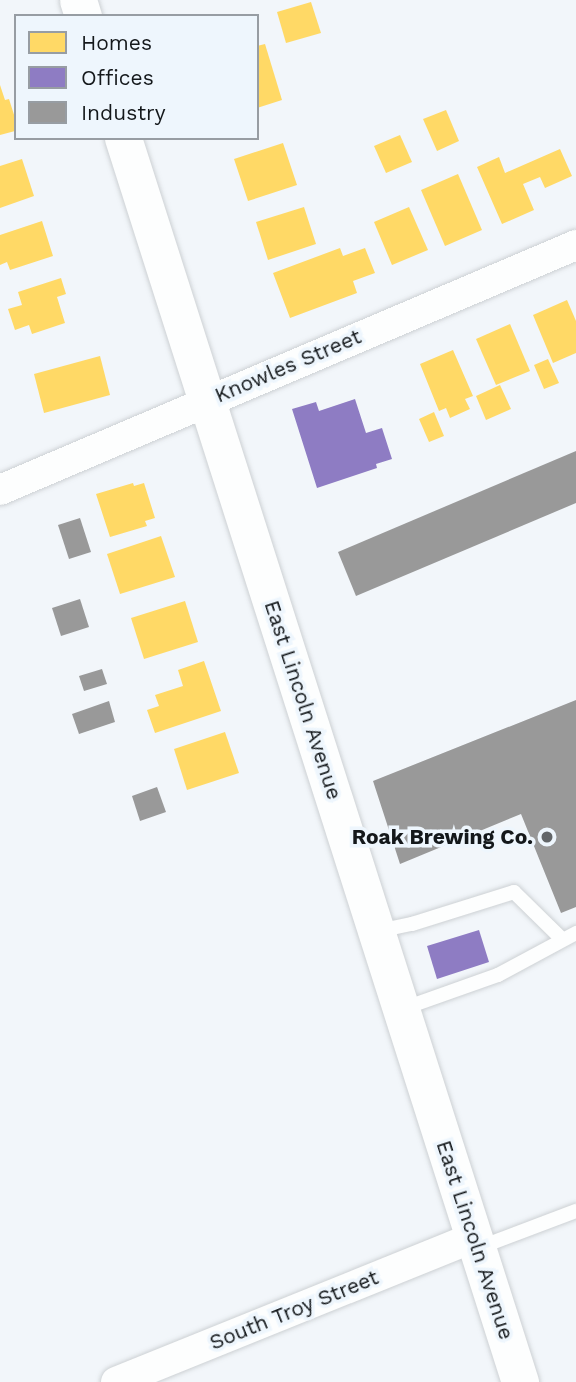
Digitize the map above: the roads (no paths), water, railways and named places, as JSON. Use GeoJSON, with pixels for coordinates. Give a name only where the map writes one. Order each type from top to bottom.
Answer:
{"type":"FeatureCollection","features":[{"type":"Feature","properties":{"kind":"street","name":"East Lincoln Avenue"},"geometry":{"type":"LineString","coordinates":[[123,140],[520,1382]]}},
{"type":"Feature","properties":{"kind":"street","name":"Knowles Street"},"geometry":{"type":"LineString","coordinates":[[0,490],[576,245]]}},
{"type":"Feature","properties":{"kind":"street","name":"South Troy Street"},"geometry":{"type":"LineString","coordinates":[[116,1382],[475,1243]]}},
{"type":"Feature","properties":{"kind":"lane"},"geometry":{"type":"LineString","coordinates":[[377,932],[412,924],[514,892],[562,939]]}},
{"type":"Feature","properties":{"kind":"lane"},"geometry":{"type":"LineString","coordinates":[[401,1009],[498,975],[576,933]]}},
{"type":"Feature","properties":{"kind":"lane"},"geometry":{"type":"LineString","coordinates":[[475,1243],[576,1211]]}},
{"type":"Feature","properties":{"kind":"place","name":"Roak Brewing Co."},"geometry":{"type":"Point","coordinates":[547,837]}}]}
